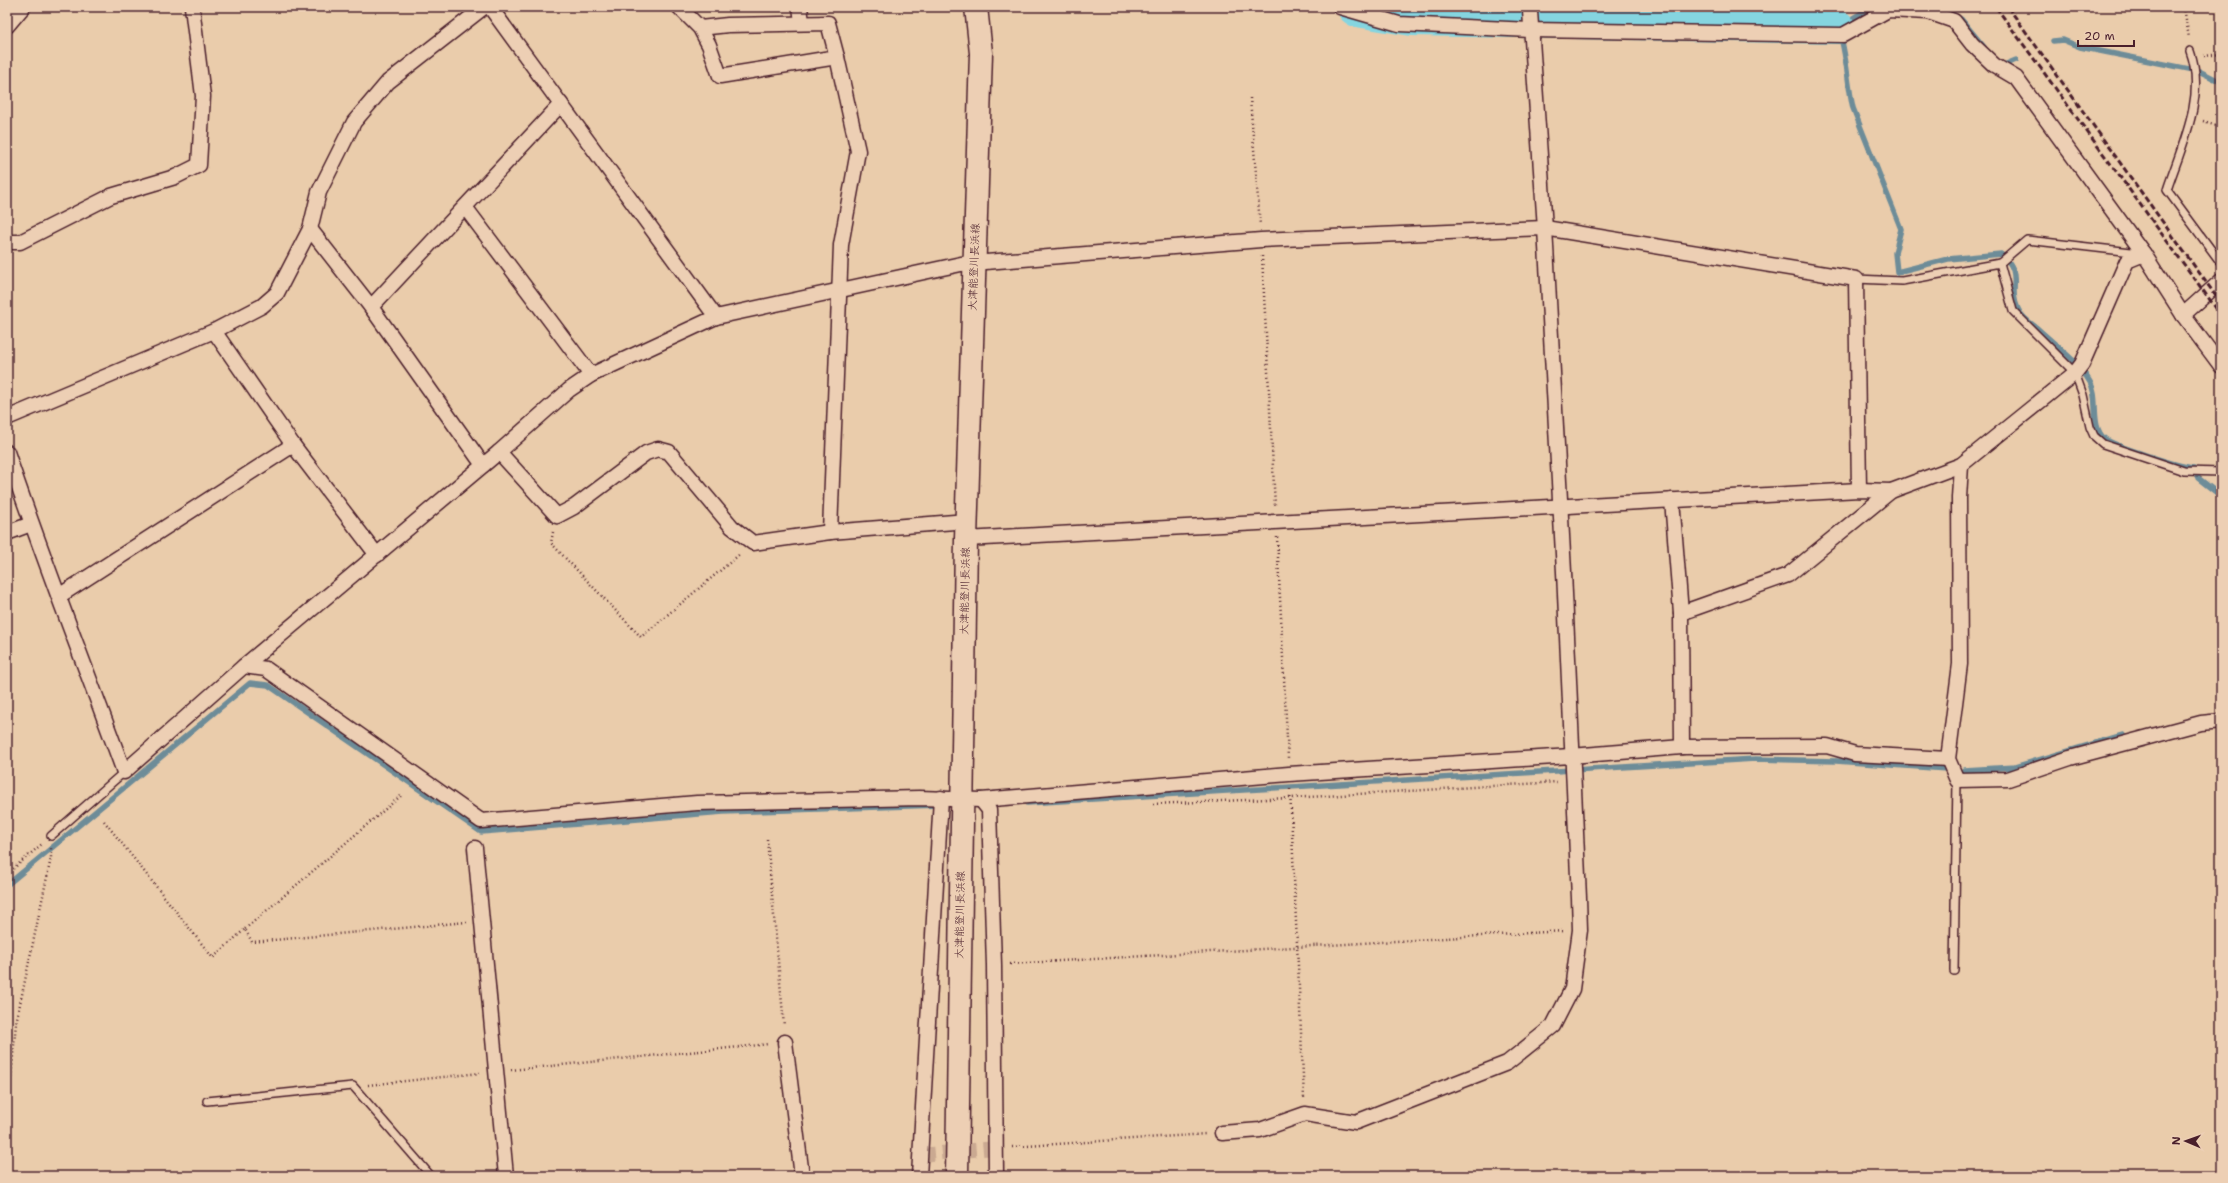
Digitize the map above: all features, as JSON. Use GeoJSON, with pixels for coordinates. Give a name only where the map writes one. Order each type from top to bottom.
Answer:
{"type":"FeatureCollection","features":[{"type":"Feature","properties":{"kind":"main road","name":"大津能登川長浜線"},"geometry":{"type":"LineString","coordinates":[[957,1176],[972,800],[966,530],[982,53],[976,7]]}},
{"type":"Feature","properties":{"kind":"street"},"geometry":{"type":"LineString","coordinates":[[7,26],[23,7]]}},
{"type":"Feature","properties":{"kind":"street"},"geometry":{"type":"LineString","coordinates":[[7,242],[20,242],[112,196],[175,176],[199,165],[203,96],[192,7]]}},
{"type":"Feature","properties":{"kind":"street"},"geometry":{"type":"LineString","coordinates":[[7,418],[214,331],[262,306],[277,293],[310,229],[319,192],[354,122],[388,82],[484,7]]}},
{"type":"Feature","properties":{"kind":"street"},"geometry":{"type":"LineString","coordinates":[[490,7],[716,317]]}},
{"type":"Feature","properties":{"kind":"street"},"geometry":{"type":"LineString","coordinates":[[679,7],[700,28],[709,45],[720,76],[837,57]]}},
{"type":"Feature","properties":{"kind":"street"},"geometry":{"type":"LineString","coordinates":[[800,7],[802,22]]}},
{"type":"Feature","properties":{"kind":"street"},"geometry":{"type":"LineString","coordinates":[[1340,7],[1399,24],[1531,30],[1843,35],[1888,10],[1928,12],[1948,19],[1954,22],[1972,44],[1994,65],[2016,78],[2144,254],[2183,315],[2221,366]]}},
{"type":"Feature","properties":{"kind":"street"},"geometry":{"type":"LineString","coordinates":[[1222,1133],[1260,1130],[1305,1114],[1356,1122],[1507,1063],[1553,1026],[1572,989],[1580,930],[1564,572],[1559,506],[1545,228],[1530,11]]}},
{"type":"Feature","properties":{"kind":"street"},"geometry":{"type":"LineString","coordinates":[[700,28],[728,25],[802,22],[828,23],[837,57],[858,151],[841,245],[830,532]]}},
{"type":"Feature","properties":{"kind":"street"},"geometry":{"type":"LineString","coordinates":[[371,307],[561,104]]}},
{"type":"Feature","properties":{"kind":"street"},"geometry":{"type":"LineString","coordinates":[[465,207],[591,375]]}},
{"type":"Feature","properties":{"kind":"street"},"geometry":{"type":"LineString","coordinates":[[7,452],[31,524],[124,772],[244,666],[499,452],[569,390],[591,375],[716,317],[839,289],[961,264],[1261,240],[1545,228],[1856,279],[1859,490]]}},
{"type":"Feature","properties":{"kind":"street"},"geometry":{"type":"LineString","coordinates":[[310,229],[371,307],[483,465]]}},
{"type":"Feature","properties":{"kind":"street"},"geometry":{"type":"LineString","coordinates":[[1681,614],[1788,575],[1890,491],[1961,465],[2078,369],[2128,261],[2144,254]]}},
{"type":"Feature","properties":{"kind":"street"},"geometry":{"type":"LineString","coordinates":[[2183,315],[2221,281]]}},
{"type":"Feature","properties":{"kind":"street"},"geometry":{"type":"LineString","coordinates":[[214,331],[293,445],[376,555]]}},
{"type":"Feature","properties":{"kind":"street"},"geometry":{"type":"LineString","coordinates":[[59,596],[293,445]]}},
{"type":"Feature","properties":{"kind":"street"},"geometry":{"type":"LineString","coordinates":[[499,452],[557,516],[574,507],[646,453],[658,449],[669,452],[732,527],[753,543],[830,532],[966,530],[1276,521],[1859,490],[1890,491]]}},
{"type":"Feature","properties":{"kind":"street"},"geometry":{"type":"LineString","coordinates":[[1961,465],[1959,498],[1960,664],[1948,759],[1957,780],[2008,779],[2078,756],[2201,723],[2221,721]]}},
{"type":"Feature","properties":{"kind":"street"},"geometry":{"type":"LineString","coordinates":[[1672,500],[1681,614],[1682,747]]}},
{"type":"Feature","properties":{"kind":"street"},"geometry":{"type":"LineString","coordinates":[[7,533],[31,524]]}},
{"type":"Feature","properties":{"kind":"street"},"geometry":{"type":"LineString","coordinates":[[244,666],[266,669],[481,821],[697,803],[941,798],[972,800],[1289,774],[1573,769],[1682,747],[1778,745],[1827,746],[1854,754],[1948,759]]}},
{"type":"Feature","properties":{"kind":"street"},"geometry":{"type":"LineString","coordinates":[[919,1176],[941,798]]}},
{"type":"Feature","properties":{"kind":"street"},"geometry":{"type":"LineString","coordinates":[[972,800],[989,810],[994,965],[996,1176]]}},
{"type":"Feature","properties":{"kind":"street"},"geometry":{"type":"LineString","coordinates":[[475,848],[506,1176]]}},
{"type":"Feature","properties":{"kind":"street"},"geometry":{"type":"LineString","coordinates":[[786,1042],[802,1176]]}},
{"type":"Feature","properties":{"kind":"lane"},"geometry":{"type":"LineString","coordinates":[[2192,54],[2196,77],[2192,116],[2167,190],[2221,263]]}},
{"type":"Feature","properties":{"kind":"lane"},"geometry":{"type":"LineString","coordinates":[[1856,279],[1902,281],[2004,259],[2027,240],[2144,254]]}},
{"type":"Feature","properties":{"kind":"lane"},"geometry":{"type":"LineString","coordinates":[[2004,259],[2013,311],[2078,369],[2082,395],[2090,427],[2094,436],[2103,444],[2184,471],[2221,472]]}},
{"type":"Feature","properties":{"kind":"lane"},"geometry":{"type":"LineString","coordinates":[[51,836],[124,772]]}},
{"type":"Feature","properties":{"kind":"lane"},"geometry":{"type":"LineString","coordinates":[[1954,971],[1957,780]]}},
{"type":"Feature","properties":{"kind":"lane"},"geometry":{"type":"LineString","coordinates":[[207,1101],[353,1086],[430,1176]]}},
{"type":"Feature","properties":{"kind":"path"},"geometry":{"type":"LineString","coordinates":[[1450,7],[1530,11]]}},
{"type":"Feature","properties":{"kind":"path"},"geometry":{"type":"LineString","coordinates":[[2184,7],[2192,54],[2221,54]]}},
{"type":"Feature","properties":{"kind":"path"},"geometry":{"type":"LineString","coordinates":[[1250,98],[1261,240],[1289,774]]}},
{"type":"Feature","properties":{"kind":"path"},"geometry":{"type":"LineString","coordinates":[[2192,116],[2221,126]]}},
{"type":"Feature","properties":{"kind":"path"},"geometry":{"type":"LineString","coordinates":[[557,516],[551,543],[641,637],[753,543]]}},
{"type":"Feature","properties":{"kind":"path"},"geometry":{"type":"LineString","coordinates":[[1291,798],[1573,769]]}},
{"type":"Feature","properties":{"kind":"path"},"geometry":{"type":"LineString","coordinates":[[104,821],[213,958],[402,794]]}},
{"type":"Feature","properties":{"kind":"path"},"geometry":{"type":"LineString","coordinates":[[1291,794],[1305,1114]]}},
{"type":"Feature","properties":{"kind":"path"},"geometry":{"type":"LineString","coordinates":[[7,874],[51,836]]}},
{"type":"Feature","properties":{"kind":"path"},"geometry":{"type":"LineString","coordinates":[[353,1086],[786,1042],[767,839]]}},
{"type":"Feature","properties":{"kind":"path"},"geometry":{"type":"LineString","coordinates":[[7,1105],[10,1090],[16,1023],[51,856]]}},
{"type":"Feature","properties":{"kind":"path"},"geometry":{"type":"LineString","coordinates":[[245,930],[252,942],[482,920]]}},
{"type":"Feature","properties":{"kind":"path"},"geometry":{"type":"LineString","coordinates":[[994,965],[1580,930]]}},
{"type":"Feature","properties":{"kind":"path"},"geometry":{"type":"LineString","coordinates":[[995,1148],[1222,1133]]}},
{"type":"Feature","properties":{"kind":"waterway"},"geometry":{"type":"LineString","coordinates":[[1871,7],[1838,27],[1843,47],[1853,108],[1901,229],[1895,253],[1897,272],[1948,259],[2001,254],[2008,261],[2014,274],[2015,301],[2021,315],[2065,353],[2079,367],[2090,382],[2093,389],[2097,427],[2105,439],[2148,456],[2194,468],[2198,478],[2221,496]]}},
{"type":"Feature","properties":{"kind":"waterway"},"geometry":{"type":"LineString","coordinates":[[1941,7],[1961,19],[1984,47]]}},
{"type":"Feature","properties":{"kind":"waterway"},"geometry":{"type":"LineString","coordinates":[[1354,8],[1357,10],[1412,19],[1838,27]]}},
{"type":"Feature","properties":{"kind":"waterway"},"geometry":{"type":"LineString","coordinates":[[2053,41],[2063,40],[2080,47],[2199,71],[2221,82]]}},
{"type":"Feature","properties":{"kind":"waterway"},"geometry":{"type":"LineString","coordinates":[[1999,64],[2004,65],[2016,60]]}},
{"type":"Feature","properties":{"kind":"waterway"},"geometry":{"type":"LineString","coordinates":[[7,885],[250,683],[268,685],[481,832],[723,812],[940,805]]}},
{"type":"Feature","properties":{"kind":"waterway"},"geometry":{"type":"LineString","coordinates":[[1964,770],[2015,767],[2123,735]]}},
{"type":"Feature","properties":{"kind":"waterway"},"geometry":{"type":"LineString","coordinates":[[1027,803],[1755,759],[1836,761],[1947,769]]}},
{"type":"Feature","properties":{"kind":"tunnel"},"geometry":{"type":"LineString","coordinates":[[920,1155],[995,1148]]}},
{"type":"Feature","properties":{"kind":"railway"},"geometry":{"type":"LineString","coordinates":[[1996,7],[2221,315]]}},
{"type":"Feature","properties":{"kind":"railway"},"geometry":{"type":"LineString","coordinates":[[2008,7],[2221,303]]}}]}
